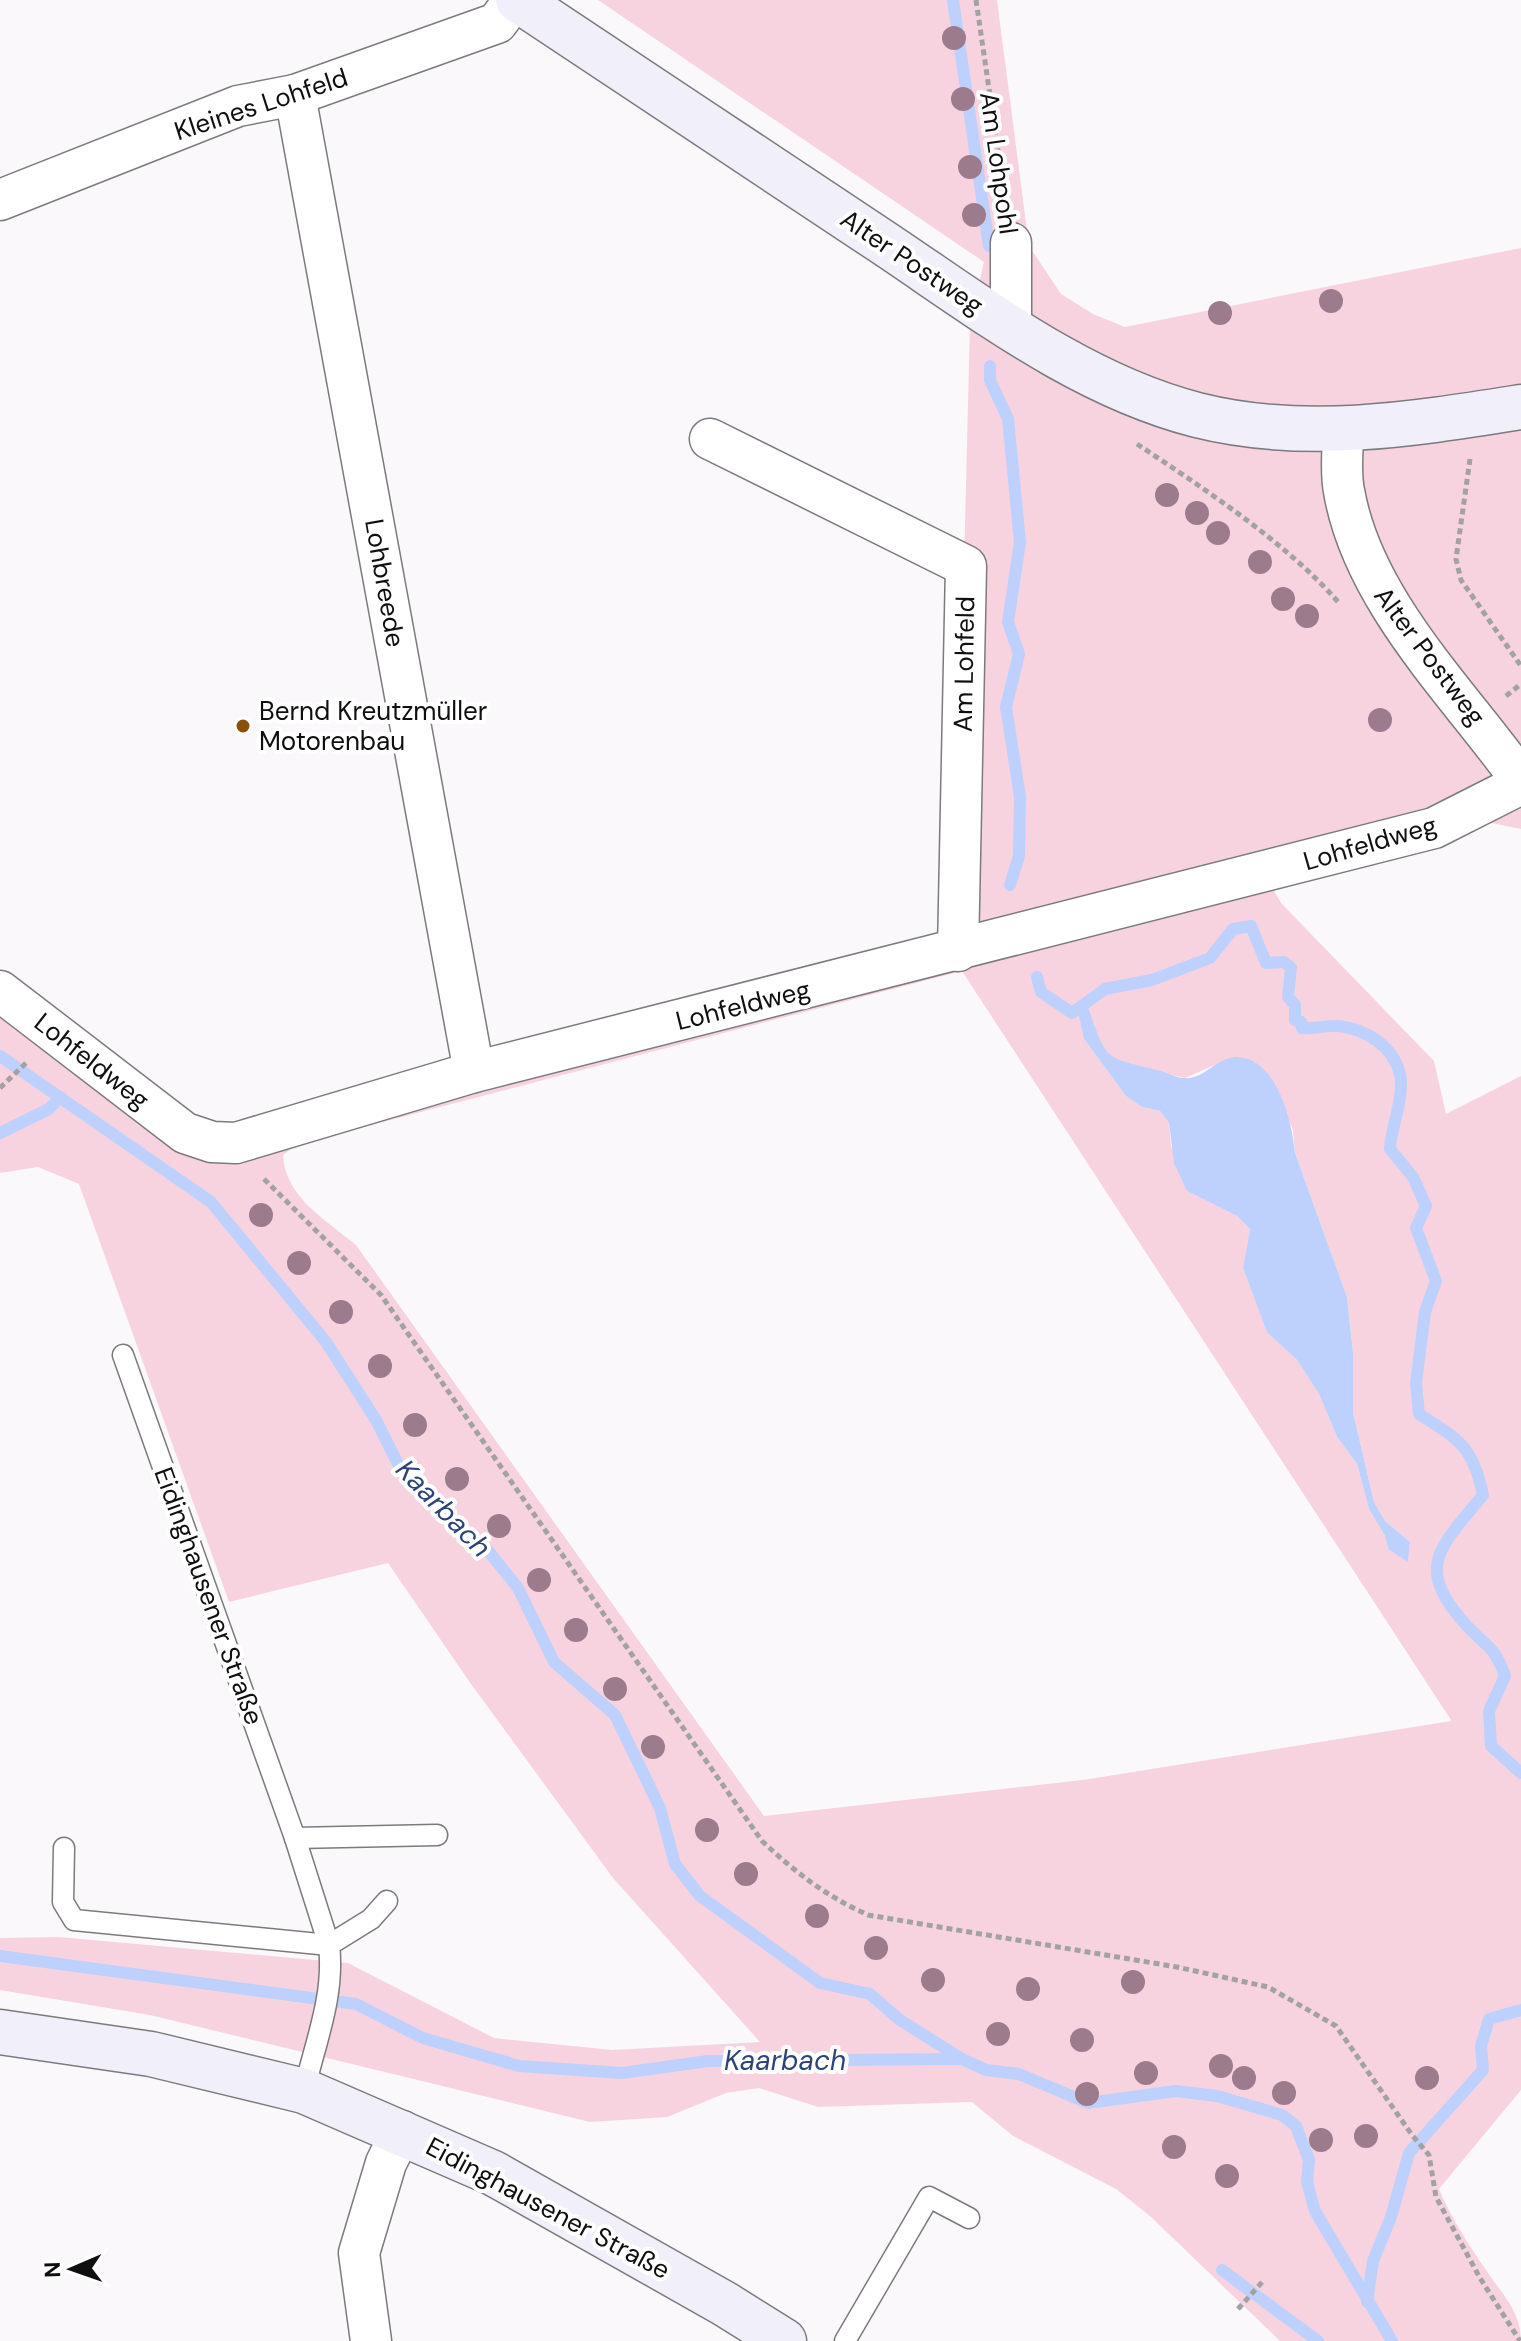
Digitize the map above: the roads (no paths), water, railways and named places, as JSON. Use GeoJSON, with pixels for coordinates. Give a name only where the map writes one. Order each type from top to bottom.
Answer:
{"type":"FeatureCollection","features":[{"type":"Feature","properties":{"kind":"street","name":"Kleines Lohfeld"},"geometry":{"type":"LineString","coordinates":[[0,200],[238,106],[295,95],[497,23],[516,0]]}},
{"type":"Feature","properties":{"kind":"street","name":"Alter Postweg"},"geometry":{"type":"LineString","coordinates":[[516,0],[1011,328],[1138,398],[1199,415],[1267,427],[1343,430],[1521,407]]}},
{"type":"Feature","properties":{"kind":"street","name":"Lohbreede"},"geometry":{"type":"LineString","coordinates":[[295,95],[474,1072]]}},
{"type":"Feature","properties":{"kind":"street","name":"Am Lohpohl"},"geometry":{"type":"LineString","coordinates":[[1011,243],[1011,328]]}},
{"type":"Feature","properties":{"kind":"street","name":"Alter Postweg"},"geometry":{"type":"LineString","coordinates":[[1343,430],[1344,491],[1370,573],[1399,621],[1521,782]]}},
{"type":"Feature","properties":{"kind":"street","name":"Am Lohfeld"},"geometry":{"type":"LineString","coordinates":[[710,439],[966,566],[958,951]]}},
{"type":"Feature","properties":{"kind":"street","name":"Lohfeldweg"},"geometry":{"type":"LineString","coordinates":[[0,991],[185,1133],[212,1142],[236,1143],[474,1072],[1434,828],[1521,782]]}},
{"type":"Feature","properties":{"kind":"street","name":"Eidinghausener Straße"},"geometry":{"type":"LineString","coordinates":[[0,2032],[151,2054],[304,2091],[493,2173],[725,2304],[784,2341]]}},
{"type":"Feature","properties":{"kind":"street"},"geometry":{"type":"LineString","coordinates":[[371,2341],[359,2253],[386,2163],[402,2131]]}},
{"type":"Feature","properties":{"kind":"lane","name":"Eidinghausener Straße"},"geometry":{"type":"LineString","coordinates":[[123,1355],[295,1838],[330,1954],[325,2015],[304,2091]]}},
{"type":"Feature","properties":{"kind":"lane"},"geometry":{"type":"LineString","coordinates":[[295,1838],[437,1835]]}},
{"type":"Feature","properties":{"kind":"lane"},"geometry":{"type":"LineString","coordinates":[[64,1848],[63,1902],[74,1920],[330,1954],[387,1901]]}},
{"type":"Feature","properties":{"kind":"lane"},"geometry":{"type":"LineString","coordinates":[[845,2341],[929,2197],[969,2218]]}},
{"type":"Feature","properties":{"kind":"water"},"geometry":{"type":"Polygon","coordinates":[[[1087,1005],[1104,1047],[1117,1059],[1191,1078],[1235,1057],[1262,1067],[1272,1079],[1286,1109],[1295,1153],[1347,1297],[1353,1352],[1353,1412],[1374,1502],[1385,1521],[1410,1542],[1408,1562],[1388,1549],[1385,1536],[1369,1509],[1357,1464],[1337,1437],[1319,1394],[1297,1360],[1267,1332],[1243,1268],[1250,1229],[1237,1216],[1187,1191],[1174,1163],[1169,1123],[1160,1111],[1142,1107],[1126,1096],[1084,1039],[1078,1011],[1087,1005]]]}},
{"type":"Feature","properties":{"kind":"waterway"},"geometry":{"type":"LineString","coordinates":[[953,0],[989,246]]}},
{"type":"Feature","properties":{"kind":"waterway"},"geometry":{"type":"LineString","coordinates":[[990,366],[990,380],[1008,419],[1020,542],[1008,622],[1019,654],[1006,707],[1020,797],[1019,856],[1010,885]]}},
{"type":"Feature","properties":{"kind":"waterway"},"geometry":{"type":"LineString","coordinates":[[1037,977],[1041,992],[1072,1013],[1105,989],[1152,980],[1210,958],[1233,929],[1251,926],[1266,963],[1284,962],[1291,968],[1288,997],[1295,1005],[1295,1020],[1301,1022],[1302,1028],[1335,1026],[1359,1031],[1377,1041],[1391,1055],[1401,1083],[1390,1149],[1413,1177],[1426,1206],[1416,1228],[1436,1281],[1425,1312],[1416,1383],[1419,1414],[1463,1446],[1475,1466],[1483,1495],[1444,1545],[1438,1559],[1437,1573],[1441,1589],[1451,1606],[1490,1648],[1501,1666],[1505,1676],[1489,1711],[1491,1746],[1521,1773]]}},
{"type":"Feature","properties":{"kind":"waterway","name":"Kaarbach"},"geometry":{"type":"LineString","coordinates":[[0,1056],[211,1202],[326,1342],[376,1420],[404,1476],[455,1526],[482,1543],[518,1588],[554,1662],[615,1715],[660,1808],[675,1864],[700,1896],[820,1983],[870,1994],[900,2020],[962,2059]]}},
{"type":"Feature","properties":{"kind":"waterway","name":"Kaarbach"},"geometry":{"type":"LineString","coordinates":[[0,1133],[49,1109],[60,1097]]}},
{"type":"Feature","properties":{"kind":"waterway","name":"Kaarbach"},"geometry":{"type":"LineString","coordinates":[[0,1956],[356,2004],[423,2038],[519,2066],[622,2073],[708,2061],[962,2059],[986,2070],[1019,2074],[1088,2103],[1176,2091],[1217,2096],[1282,2115],[1296,2126],[1309,2160],[1307,2182],[1315,2211],[1392,2341]]}},
{"type":"Feature","properties":{"kind":"waterway"},"geometry":{"type":"LineString","coordinates":[[1367,2302],[1373,2261],[1391,2217],[1409,2153],[1483,2070],[1481,2046],[1489,2019],[1521,2010]]}},
{"type":"Feature","properties":{"kind":"waterway","name":"Kaarbach"},"geometry":{"type":"LineString","coordinates":[[1222,2270],[1318,2341]]}},
{"type":"Feature","properties":{"kind":"place","name":"Bernd Kreutzmüller Motorenbau"},"geometry":{"type":"Point","coordinates":[243,726]}}]}
